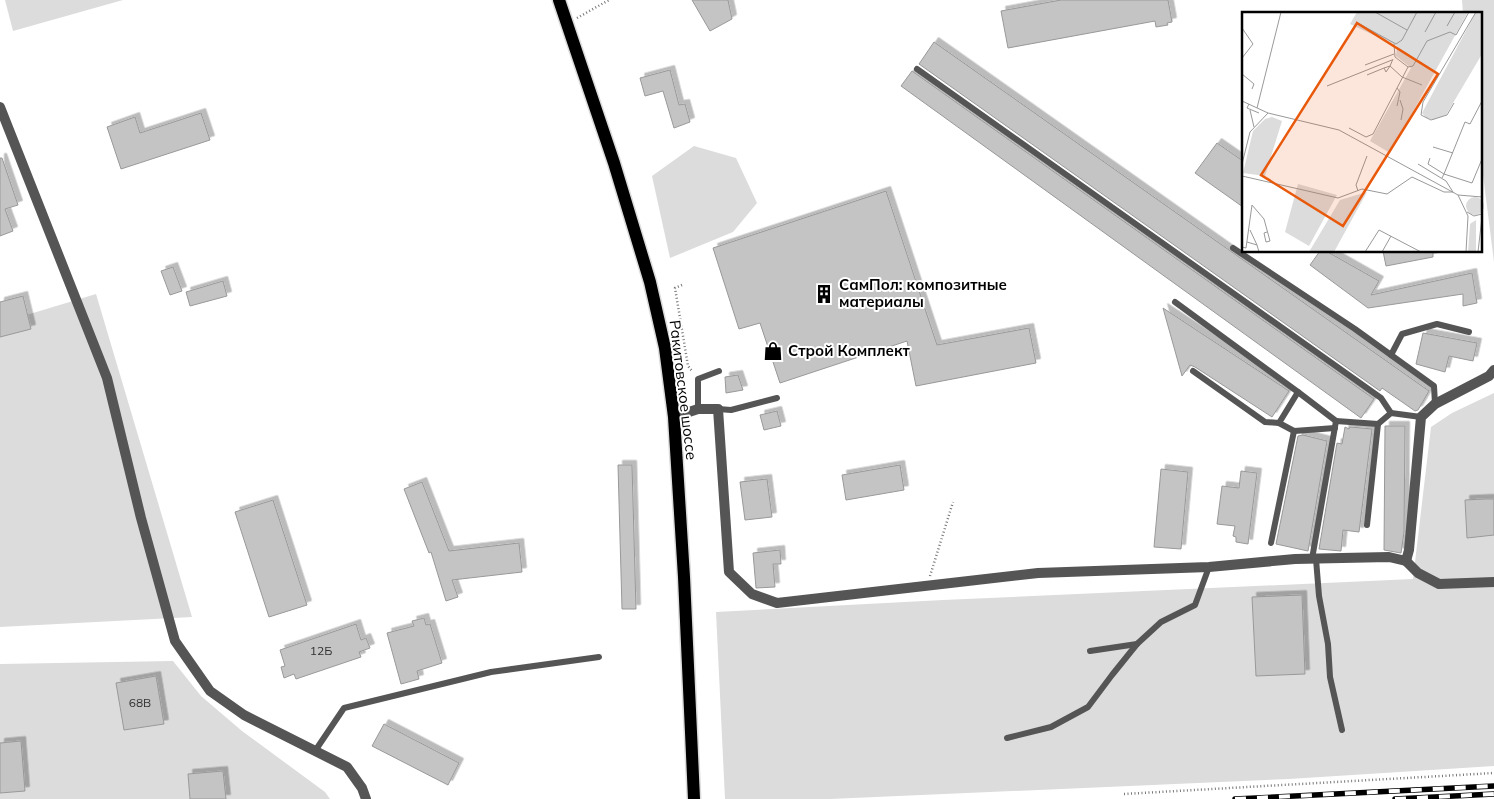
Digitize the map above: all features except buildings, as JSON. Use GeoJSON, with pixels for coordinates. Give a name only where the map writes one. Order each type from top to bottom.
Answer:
{"type":"FeatureCollection","features":[{"type":"Feature","properties":{"kind":"main road","name":"Ракитовское шоссе"},"geometry":{"type":"LineString","coordinates":[[559,0],[614,163],[650,282],[665,348],[674,417],[684,576],[694,799]]}},
{"type":"Feature","properties":{"kind":"street"},"geometry":{"type":"LineString","coordinates":[[0,107],[107,378],[136,500],[175,641],[210,691],[244,715],[347,767],[362,788],[366,799]]}},
{"type":"Feature","properties":{"kind":"street"},"geometry":{"type":"LineString","coordinates":[[1406,561],[1409,550],[1421,417],[1435,404],[1489,376],[1494,370]]}},
{"type":"Feature","properties":{"kind":"street"},"geometry":{"type":"LineString","coordinates":[[674,417],[698,409],[718,410],[728,572],[752,594],[777,602],[1038,573],[1209,567],[1314,559],[1389,557],[1406,561],[1418,573],[1439,584],[1494,582]]}},
{"type":"Feature","properties":{"kind":"lane"},"geometry":{"type":"LineString","coordinates":[[918,69],[1381,398],[1391,413]]}},
{"type":"Feature","properties":{"kind":"lane"},"geometry":{"type":"LineString","coordinates":[[1233,248],[1355,329],[1434,386],[1435,404]]}},
{"type":"Feature","properties":{"kind":"lane"},"geometry":{"type":"LineString","coordinates":[[1175,302],[1298,392],[1335,425]]}},
{"type":"Feature","properties":{"kind":"lane"},"geometry":{"type":"LineString","coordinates":[[1391,355],[1402,334],[1437,324],[1469,332]]}},
{"type":"Feature","properties":{"kind":"lane"},"geometry":{"type":"LineString","coordinates":[[698,409],[698,379],[719,371]]}},
{"type":"Feature","properties":{"kind":"lane"},"geometry":{"type":"LineString","coordinates":[[1193,371],[1265,422],[1279,424],[1294,431],[1335,425],[1378,424],[1391,413],[1421,417]]}},
{"type":"Feature","properties":{"kind":"lane"},"geometry":{"type":"LineString","coordinates":[[1279,424],[1298,392]]}},
{"type":"Feature","properties":{"kind":"lane"},"geometry":{"type":"LineString","coordinates":[[718,410],[731,410],[777,398]]}},
{"type":"Feature","properties":{"kind":"lane"},"geometry":{"type":"LineString","coordinates":[[1368,525],[1378,424]]}},
{"type":"Feature","properties":{"kind":"lane"},"geometry":{"type":"LineString","coordinates":[[1335,425],[1314,559],[1328,644],[1330,676],[1342,730]]}},
{"type":"Feature","properties":{"kind":"lane"},"geometry":{"type":"LineString","coordinates":[[1270,543],[1294,431]]}},
{"type":"Feature","properties":{"kind":"lane"},"geometry":{"type":"LineString","coordinates":[[1007,738],[1051,727],[1088,707],[1137,644],[1162,622],[1195,605],[1209,567]]}},
{"type":"Feature","properties":{"kind":"lane"},"geometry":{"type":"LineString","coordinates":[[1090,651],[1137,644]]}},
{"type":"Feature","properties":{"kind":"lane"},"geometry":{"type":"LineString","coordinates":[[315,751],[344,708],[491,672],[599,657]]}},
{"type":"Feature","properties":{"kind":"path"},"geometry":{"type":"LineString","coordinates":[[567,23],[609,0]]}},
{"type":"Feature","properties":{"kind":"path"},"geometry":{"type":"LineString","coordinates":[[682,285],[675,288],[688,366],[698,379]]}},
{"type":"Feature","properties":{"kind":"path"},"geometry":{"type":"LineString","coordinates":[[926,586],[953,502]]}},
{"type":"Feature","properties":{"kind":"path"},"geometry":{"type":"LineString","coordinates":[[1124,794],[1494,773]]}},
{"type":"Feature","properties":{"kind":"shaded area"},"geometry":{"type":"Polygon","coordinates":[[[5,0],[123,0],[13,31],[5,0]]]}},
{"type":"Feature","properties":{"kind":"shaded area"},"geometry":{"type":"Polygon","coordinates":[[[1462,0],[1494,0],[1494,262],[1482,167],[1482,12],[1463,12],[1462,0]]]}},
{"type":"Feature","properties":{"kind":"shaded area"},"geometry":{"type":"Polygon","coordinates":[[[694,146],[736,158],[757,203],[733,232],[670,258],[652,176],[694,146]]]}},
{"type":"Feature","properties":{"kind":"shaded area"},"geometry":{"type":"Polygon","coordinates":[[[96,294],[192,617],[0,627],[0,323],[96,294]]]}},
{"type":"Feature","properties":{"kind":"shaded area"},"geometry":{"type":"Polygon","coordinates":[[[1494,393],[1494,766],[1289,779],[830,799],[725,799],[716,612],[1413,579],[1431,427],[1452,413],[1494,393]]]}},
{"type":"Feature","properties":{"kind":"shaded area"},"geometry":{"type":"Polygon","coordinates":[[[173,661],[201,696],[242,731],[325,792],[330,799],[0,799],[0,664],[173,661]]]}},
{"type":"Feature","properties":{"kind":"railway"},"geometry":{"type":"LineString","coordinates":[[1235,799],[1494,786]]}},
{"type":"Feature","properties":{"kind":"railway"},"geometry":{"type":"LineString","coordinates":[[1395,799],[1494,794]]}},
{"type":"Feature","properties":{"kind":"place","name":"СамПол: композитные материалы"},"geometry":{"type":"Point","coordinates":[824,294]}},
{"type":"Feature","properties":{"kind":"place","name":"Строй Комплект"},"geometry":{"type":"Point","coordinates":[773,351]}}]}
